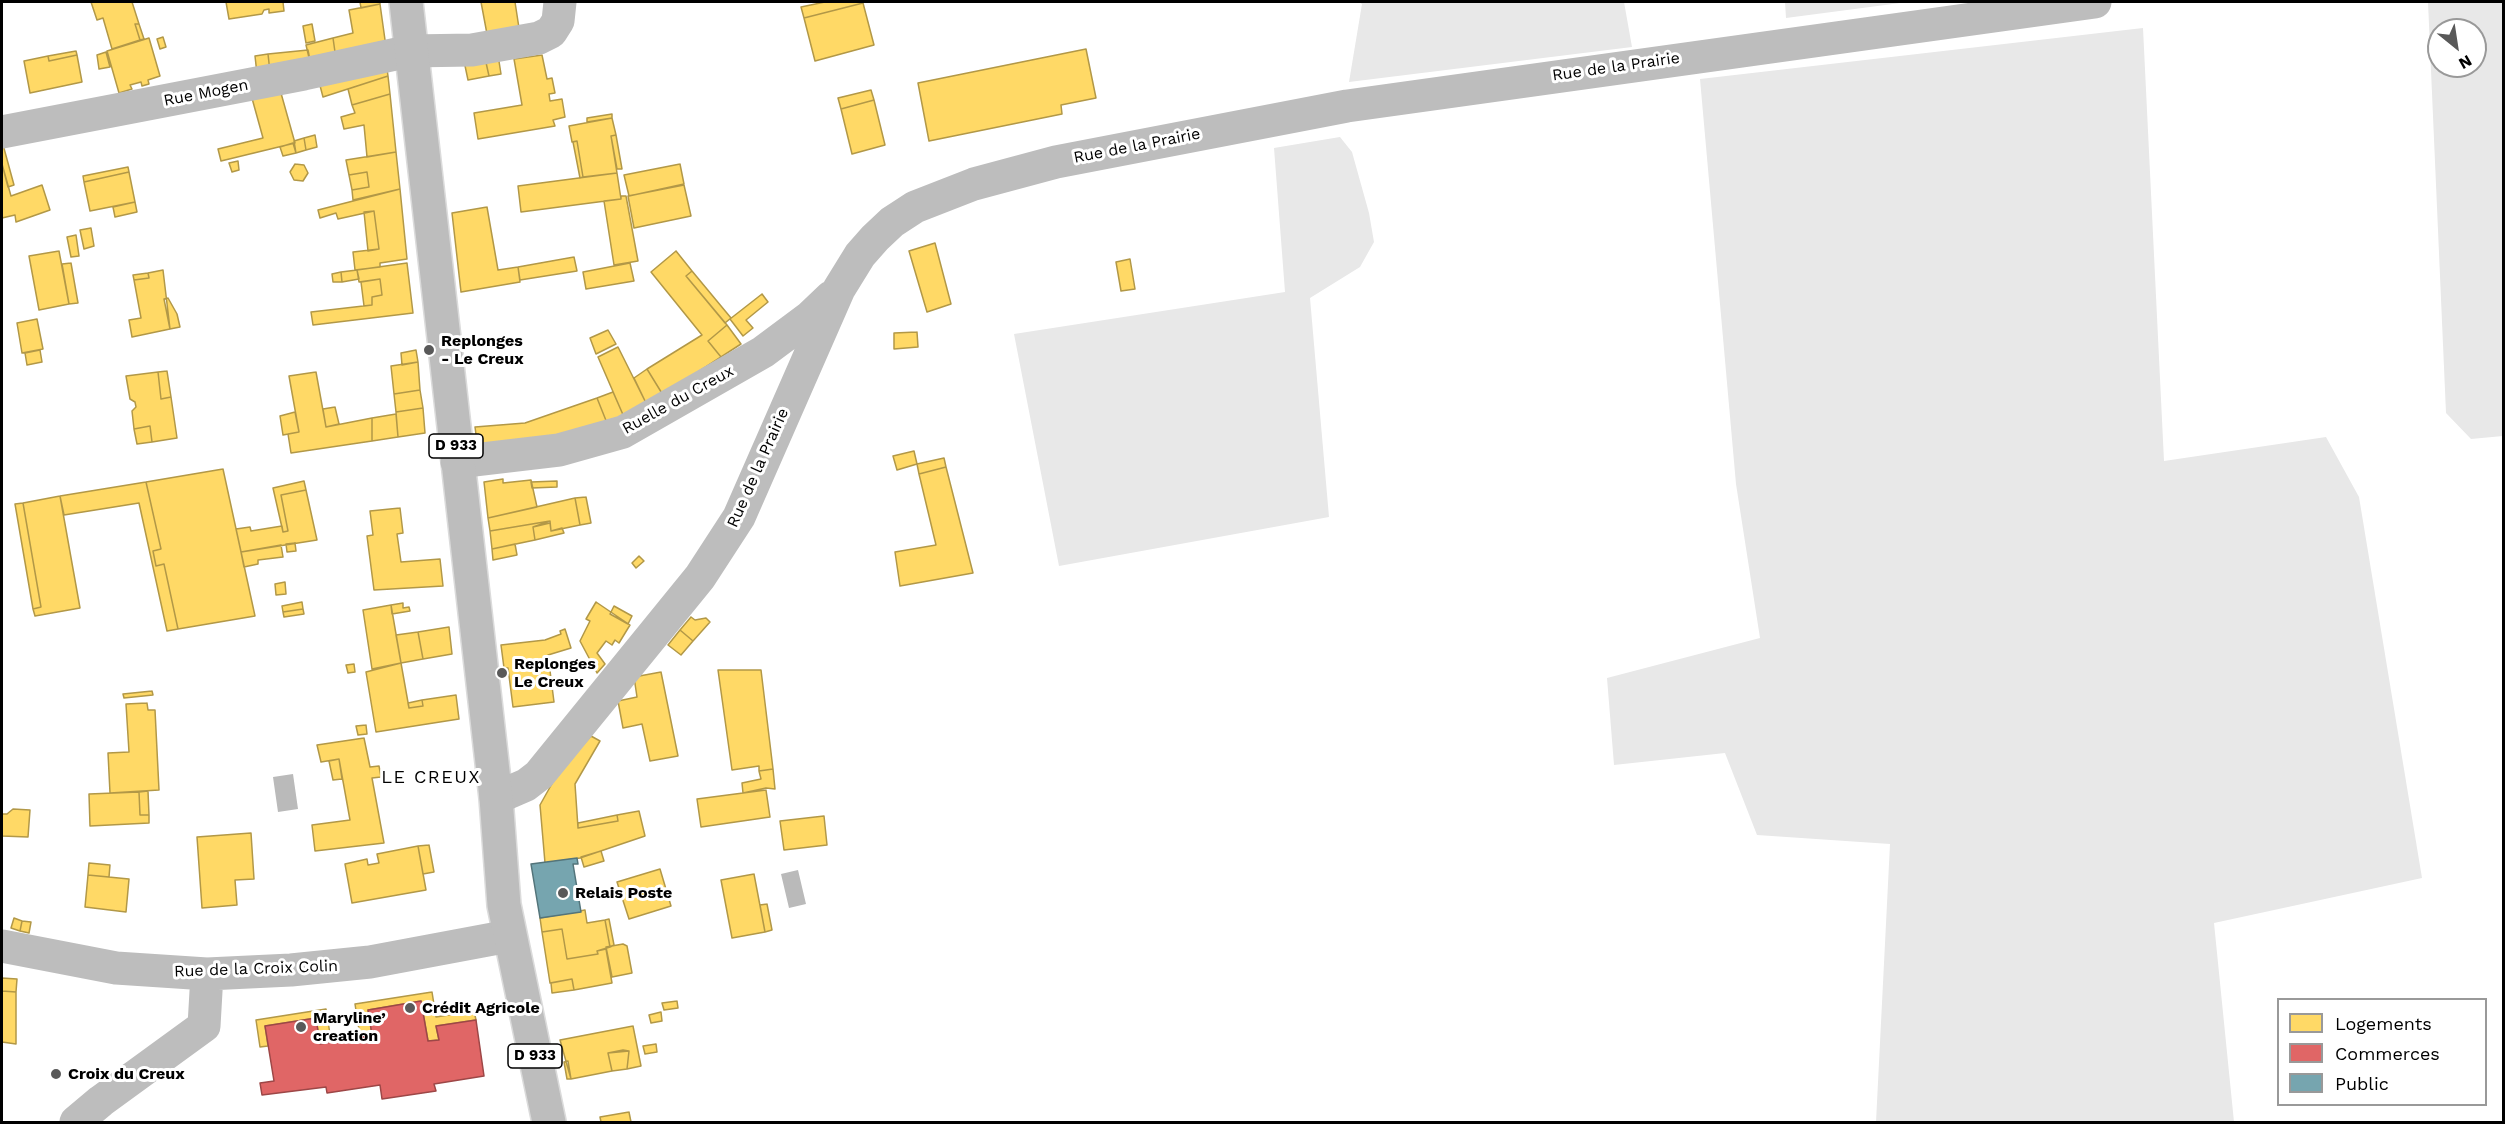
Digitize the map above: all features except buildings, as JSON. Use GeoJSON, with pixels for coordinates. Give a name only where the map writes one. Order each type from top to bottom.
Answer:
{"type":"FeatureCollection","features":[{"type":"Feature","properties":{"kind":"street","name":"D 933"},"geometry":{"type":"LineString","coordinates":[[406,2],[496,798],[502,890],[509,936],[549,1122]]}},
{"type":"Feature","properties":{"kind":"street","name":"Rue Mogen"},"geometry":{"type":"LineString","coordinates":[[2,132],[304,74],[410,51],[472,50],[539,38],[551,32],[558,21],[560,2]]}},
{"type":"Feature","properties":{"kind":"street","name":"Rue de la Prairie"},"geometry":{"type":"LineString","coordinates":[[496,798],[526,785],[539,775],[700,577],[739,517],[839,289],[860,255],[875,238],[892,222],[915,207],[974,184],[1056,162],[1347,106],[2095,2]]}},
{"type":"Feature","properties":{"kind":"street","name":"Ruelle du Creux"},"geometry":{"type":"LineString","coordinates":[[457,462],[559,450],[623,432],[763,352],[810,317],[839,289]]}},
{"type":"Feature","properties":{"kind":"street"},"geometry":{"type":"LineString","coordinates":[[763,352],[795,385]]}},
{"type":"Feature","properties":{"kind":"street","name":"Rue de la Croix Colin"},"geometry":{"type":"LineString","coordinates":[[2,946],[116,968],[207,974],[291,970],[370,962],[509,936]]}},
{"type":"Feature","properties":{"kind":"street"},"geometry":{"type":"LineString","coordinates":[[76,1122],[204,1026],[207,974]]}},
{"type":"Feature","properties":{"kind":"shaded area"},"geometry":{"type":"Polygon","coordinates":[[[1359,2],[1624,2],[1632,47],[1349,82],[1362,4],[1359,2]]]}},
{"type":"Feature","properties":{"kind":"shaded area"},"geometry":{"type":"Polygon","coordinates":[[[1785,2],[1908,2],[1786,18],[1785,2]]]}},
{"type":"Feature","properties":{"kind":"shaded area"},"geometry":{"type":"Polygon","coordinates":[[[2428,2],[2503,2],[2503,436],[2471,439],[2446,413],[2431,78],[2487,78],[2487,18],[2429,18],[2428,2]]]}},
{"type":"Feature","properties":{"kind":"shaded area"},"geometry":{"type":"Polygon","coordinates":[[[2143,28],[2164,461],[2326,437],[2359,497],[2422,878],[2214,923],[2234,1122],[1876,1122],[1890,844],[1757,835],[1725,753],[1614,765],[1607,678],[1760,638],[1736,484],[1700,79],[2143,28]]]}},
{"type":"Feature","properties":{"kind":"shaded area"},"geometry":{"type":"Polygon","coordinates":[[[1340,137],[1352,152],[1369,213],[1374,242],[1360,267],[1310,298],[1329,517],[1059,566],[1014,334],[1285,292],[1274,148],[1340,137]]]}},
{"type":"Feature","properties":{"kind":"shaded area"},"geometry":{"type":"Polygon","coordinates":[[[293,774],[298,809],[278,812],[273,777],[293,774]]]}},
{"type":"Feature","properties":{"kind":"shaded area"},"geometry":{"type":"Polygon","coordinates":[[[798,870],[806,904],[789,908],[781,874],[798,870]]]}},
{"type":"Feature","properties":{"kind":"place","name":"Replonges - Le Creux"},"geometry":{"type":"Point","coordinates":[429,350]}},
{"type":"Feature","properties":{"kind":"place","name":"Replonges Le Creux"},"geometry":{"type":"Point","coordinates":[502,673]}},
{"type":"Feature","properties":{"kind":"place","name":"Relais Poste"},"geometry":{"type":"Point","coordinates":[563,893]}},
{"type":"Feature","properties":{"kind":"place","name":"Crédit Agricole"},"geometry":{"type":"Point","coordinates":[410,1008]}},
{"type":"Feature","properties":{"kind":"place","name":"Maryline’ creation"},"geometry":{"type":"Point","coordinates":[301,1027]}},
{"type":"Feature","properties":{"kind":"place","name":"Croix du Creux"},"geometry":{"type":"Point","coordinates":[56,1074]}},
{"type":"Feature","properties":{"kind":"district","name":"LE CREUX"},"geometry":{"type":"Point","coordinates":[431,778]}}]}
